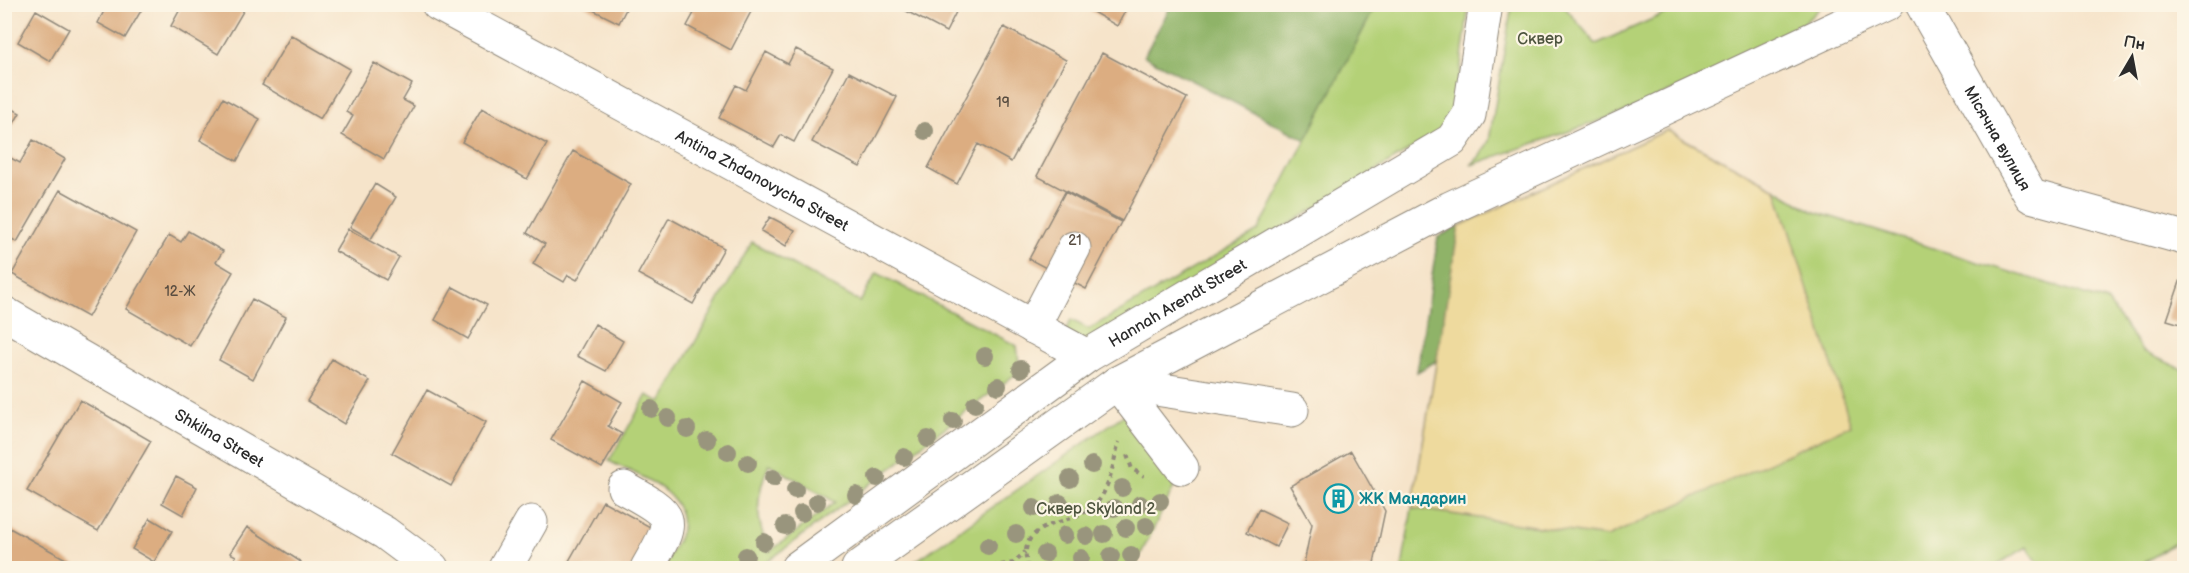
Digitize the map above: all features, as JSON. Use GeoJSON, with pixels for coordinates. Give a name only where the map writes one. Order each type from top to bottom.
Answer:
{"type":"FeatureCollection","features":[{"type":"Feature","properties":{"kind":"street","name":"Antina Zhdanovycha Street"},"geometry":{"type":"LineString","coordinates":[[438,4],[1088,356]]}},
{"type":"Feature","properties":{"kind":"street","name":"Hannah Arendt Street"},"geometry":{"type":"LineString","coordinates":[[797,568],[1088,356],[1452,140],[1469,115],[1486,4]]}},
{"type":"Feature","properties":{"kind":"street"},"geometry":{"type":"LineString","coordinates":[[861,568],[1117,383],[1450,208],[1887,4]]}},
{"type":"Feature","properties":{"kind":"street","name":"Місячна вулиця"},"geometry":{"type":"LineString","coordinates":[[1922,4],[2031,196],[2184,238]]}},
{"type":"Feature","properties":{"kind":"street"},"geometry":{"type":"LineString","coordinates":[[1033,327],[1074,248]]}},
{"type":"Feature","properties":{"kind":"street","name":"Shkilna Street"},"geometry":{"type":"LineString","coordinates":[[4,313],[385,533],[432,568]]}},
{"type":"Feature","properties":{"kind":"street"},"geometry":{"type":"LineString","coordinates":[[1117,383],[1292,410]]}},
{"type":"Feature","properties":{"kind":"street"},"geometry":{"type":"LineString","coordinates":[[1117,383],[1182,468]]}},
{"type":"Feature","properties":{"kind":"street"},"geometry":{"type":"LineString","coordinates":[[624,488],[659,507],[666,521],[663,542],[647,568]]}},
{"type":"Feature","properties":{"kind":"street"},"geometry":{"type":"LineString","coordinates":[[505,568],[531,522]]}},
{"type":"Feature","properties":{"kind":"path"},"geometry":{"type":"LineString","coordinates":[[983,568],[1015,562],[1027,550]]}},
{"type":"Feature","properties":{"kind":"green space"},"geometry":{"type":"Polygon","coordinates":[[[1172,4],[1376,5],[1306,140],[1144,56],[1172,4]]]}},
{"type":"Feature","properties":{"kind":"green space"},"geometry":{"type":"Polygon","coordinates":[[[1376,5],[1469,5],[1454,118],[1440,131],[1089,348],[1064,334],[1071,320],[1089,329],[1258,231],[1376,5]]]}},
{"type":"Feature","properties":{"kind":"green space","name":"Сквер"},"geometry":{"type":"Polygon","coordinates":[[[1512,5],[1563,5],[1596,44],[1684,5],[1823,5],[1785,41],[1622,113],[1471,165],[1489,141],[1512,5]]]}},
{"type":"Feature","properties":{"kind":"green space"},"geometry":{"type":"Polygon","coordinates":[[[1776,189],[1812,211],[2108,302],[2142,351],[2184,370],[2184,537],[2136,568],[2042,568],[2027,547],[1991,568],[1402,568],[1412,508],[1607,537],[1850,425],[1776,189]]]}},
{"type":"Feature","properties":{"kind":"green space"},"geometry":{"type":"Polygon","coordinates":[[[1459,226],[1438,360],[1417,372],[1438,237],[1459,226]]]}},
{"type":"Feature","properties":{"kind":"green space"},"geometry":{"type":"Polygon","coordinates":[[[752,242],[860,302],[877,273],[1017,346],[1019,363],[1025,367],[759,568],[660,568],[680,536],[681,517],[677,505],[658,486],[609,461],[647,395],[661,402],[752,242]],[[769,464],[761,487],[758,508],[761,529],[769,552],[835,502],[769,464]]]}},
{"type":"Feature","properties":{"kind":"green space","name":"Сквер Skyland 2"},"geometry":{"type":"Polygon","coordinates":[[[1128,412],[1178,479],[1134,568],[924,568],[913,563],[1128,412]]]}},
{"type":"Feature","properties":{"kind":"sand"},"geometry":{"type":"Polygon","coordinates":[[[1667,130],[1776,189],[1851,425],[1607,537],[1412,508],[1459,226],[1667,130]]]}},
{"type":"Feature","properties":{"kind":"building"},"geometry":{"type":"Polygon","coordinates":[[[97,4],[145,4],[125,38],[98,23],[105,9],[97,4]]]}},
{"type":"Feature","properties":{"kind":"building"},"geometry":{"type":"Polygon","coordinates":[[[183,4],[239,4],[245,8],[218,54],[171,26],[183,4]]]}},
{"type":"Feature","properties":{"kind":"building"},"geometry":{"type":"Polygon","coordinates":[[[677,4],[755,4],[731,50],[687,26],[694,13],[677,4]]]}},
{"type":"Feature","properties":{"kind":"building"},"geometry":{"type":"Polygon","coordinates":[[[893,4],[960,4],[946,32],[893,4]]]}},
{"type":"Feature","properties":{"kind":"building"},"geometry":{"type":"Polygon","coordinates":[[[1079,4],[1129,4],[1117,26],[1079,4]]]}},
{"type":"Feature","properties":{"kind":"building"},"geometry":{"type":"Polygon","coordinates":[[[583,5],[628,5],[619,23],[583,5]]]}},
{"type":"Feature","properties":{"kind":"building"},"geometry":{"type":"Polygon","coordinates":[[[36,10],[69,29],[50,61],[18,42],[36,10]]]}},
{"type":"Feature","properties":{"kind":"building"},"geometry":{"type":"Polygon","coordinates":[[[1004,27],[1066,60],[1011,162],[978,144],[957,184],[928,168],[1004,27]]]}},
{"type":"Feature","properties":{"kind":"building"},"geometry":{"type":"Polygon","coordinates":[[[291,35],[350,69],[320,119],[262,85],[291,35]]]}},
{"type":"Feature","properties":{"kind":"building"},"geometry":{"type":"Polygon","coordinates":[[[796,49],[833,68],[794,142],[781,135],[774,147],[719,118],[736,85],[746,90],[766,52],[788,64],[796,49]]]}},
{"type":"Feature","properties":{"kind":"building"},"geometry":{"type":"Polygon","coordinates":[[[1102,53],[1187,98],[1122,221],[1037,176],[1102,53]]]}},
{"type":"Feature","properties":{"kind":"building"},"geometry":{"type":"Polygon","coordinates":[[[374,63],[412,84],[403,100],[414,106],[384,159],[342,135],[353,116],[346,112],[374,63]]]}},
{"type":"Feature","properties":{"kind":"building"},"geometry":{"type":"Polygon","coordinates":[[[849,72],[897,97],[860,167],[812,142],[849,72]]]}},
{"type":"Feature","properties":{"kind":"building"},"geometry":{"type":"Polygon","coordinates":[[[223,98],[260,119],[237,161],[200,140],[223,98]]]}},
{"type":"Feature","properties":{"kind":"building"},"geometry":{"type":"Polygon","coordinates":[[[4,104],[20,113],[4,140],[4,104]]]}},
{"type":"Feature","properties":{"kind":"building"},"geometry":{"type":"Polygon","coordinates":[[[482,108],[547,144],[527,179],[462,142],[482,108]]]}},
{"type":"Feature","properties":{"kind":"building"},"geometry":{"type":"Polygon","coordinates":[[[33,140],[65,159],[17,242],[5,235],[5,155],[20,163],[33,140]]]}},
{"type":"Feature","properties":{"kind":"building"},"geometry":{"type":"Polygon","coordinates":[[[573,151],[631,184],[577,280],[568,275],[564,282],[533,264],[545,244],[527,233],[573,151]]]}},
{"type":"Feature","properties":{"kind":"building"},"geometry":{"type":"Polygon","coordinates":[[[375,184],[396,197],[371,239],[350,227],[375,184]]]}},
{"type":"Feature","properties":{"kind":"building"},"geometry":{"type":"Polygon","coordinates":[[[60,190],[136,232],[88,317],[12,274],[60,190]]]}},
{"type":"Feature","properties":{"kind":"building"},"geometry":{"type":"Polygon","coordinates":[[[1065,192],[1121,222],[1086,289],[1029,259],[1065,192]]]}},
{"type":"Feature","properties":{"kind":"building"},"geometry":{"type":"Polygon","coordinates":[[[770,217],[795,230],[786,246],[761,231],[770,217]]]}},
{"type":"Feature","properties":{"kind":"building"},"geometry":{"type":"Polygon","coordinates":[[[669,218],[724,248],[693,304],[638,274],[669,218]]]}},
{"type":"Feature","properties":{"kind":"building"},"geometry":{"type":"Polygon","coordinates":[[[348,229],[399,257],[386,280],[335,251],[348,229]]]}},
{"type":"Feature","properties":{"kind":"building"},"geometry":{"type":"Polygon","coordinates":[[[188,231],[223,251],[216,262],[233,272],[190,346],[126,309],[169,235],[181,242],[188,231]]]}},
{"type":"Feature","properties":{"kind":"building"},"geometry":{"type":"Polygon","coordinates":[[[2184,270],[2184,325],[2167,320],[2184,270]]]}},
{"type":"Feature","properties":{"kind":"building"},"geometry":{"type":"Polygon","coordinates":[[[453,287],[487,305],[468,339],[435,320],[453,287]]]}},
{"type":"Feature","properties":{"kind":"building"},"geometry":{"type":"Polygon","coordinates":[[[252,299],[286,317],[253,379],[219,360],[252,299]]]}},
{"type":"Feature","properties":{"kind":"building"},"geometry":{"type":"Polygon","coordinates":[[[595,324],[623,341],[606,371],[577,356],[595,324]]]}},
{"type":"Feature","properties":{"kind":"building"},"geometry":{"type":"Polygon","coordinates":[[[332,359],[370,381],[344,424],[307,401],[332,359]]]}},
{"type":"Feature","properties":{"kind":"building"},"geometry":{"type":"Polygon","coordinates":[[[585,381],[622,402],[608,426],[622,434],[602,468],[551,440],[585,381]]]}},
{"type":"Feature","properties":{"kind":"building"},"geometry":{"type":"Polygon","coordinates":[[[427,390],[486,422],[451,486],[392,453],[427,390]]]}},
{"type":"Feature","properties":{"kind":"building"},"geometry":{"type":"Polygon","coordinates":[[[80,400],[151,441],[98,531],[27,491],[80,400]]]}},
{"type":"Feature","properties":{"kind":"building","name":"ЖК Мандарин"},"geometry":{"type":"Polygon","coordinates":[[[1351,451],[1385,511],[1373,568],[1303,568],[1312,524],[1290,486],[1351,451]]]}},
{"type":"Feature","properties":{"kind":"building"},"geometry":{"type":"Polygon","coordinates":[[[176,476],[197,487],[183,515],[162,503],[176,476]]]}},
{"type":"Feature","properties":{"kind":"building"},"geometry":{"type":"Polygon","coordinates":[[[603,501],[652,528],[638,568],[565,568],[603,501]]]}},
{"type":"Feature","properties":{"kind":"building"},"geometry":{"type":"Polygon","coordinates":[[[1259,509],[1288,523],[1276,547],[1247,532],[1259,509]]]}},
{"type":"Feature","properties":{"kind":"building"},"geometry":{"type":"Polygon","coordinates":[[[150,518],[172,531],[154,562],[132,549],[150,518]]]}},
{"type":"Feature","properties":{"kind":"building"},"geometry":{"type":"Polygon","coordinates":[[[4,525],[82,568],[4,568],[4,525]]]}},
{"type":"Feature","properties":{"kind":"building"},"geometry":{"type":"Polygon","coordinates":[[[247,527],[301,562],[296,568],[229,568],[236,556],[230,553],[247,527]]]}},
{"type":"Feature","properties":{"kind":"place","name":"ЖК Мандарин"},"geometry":{"type":"Point","coordinates":[1338,498]}}]}
